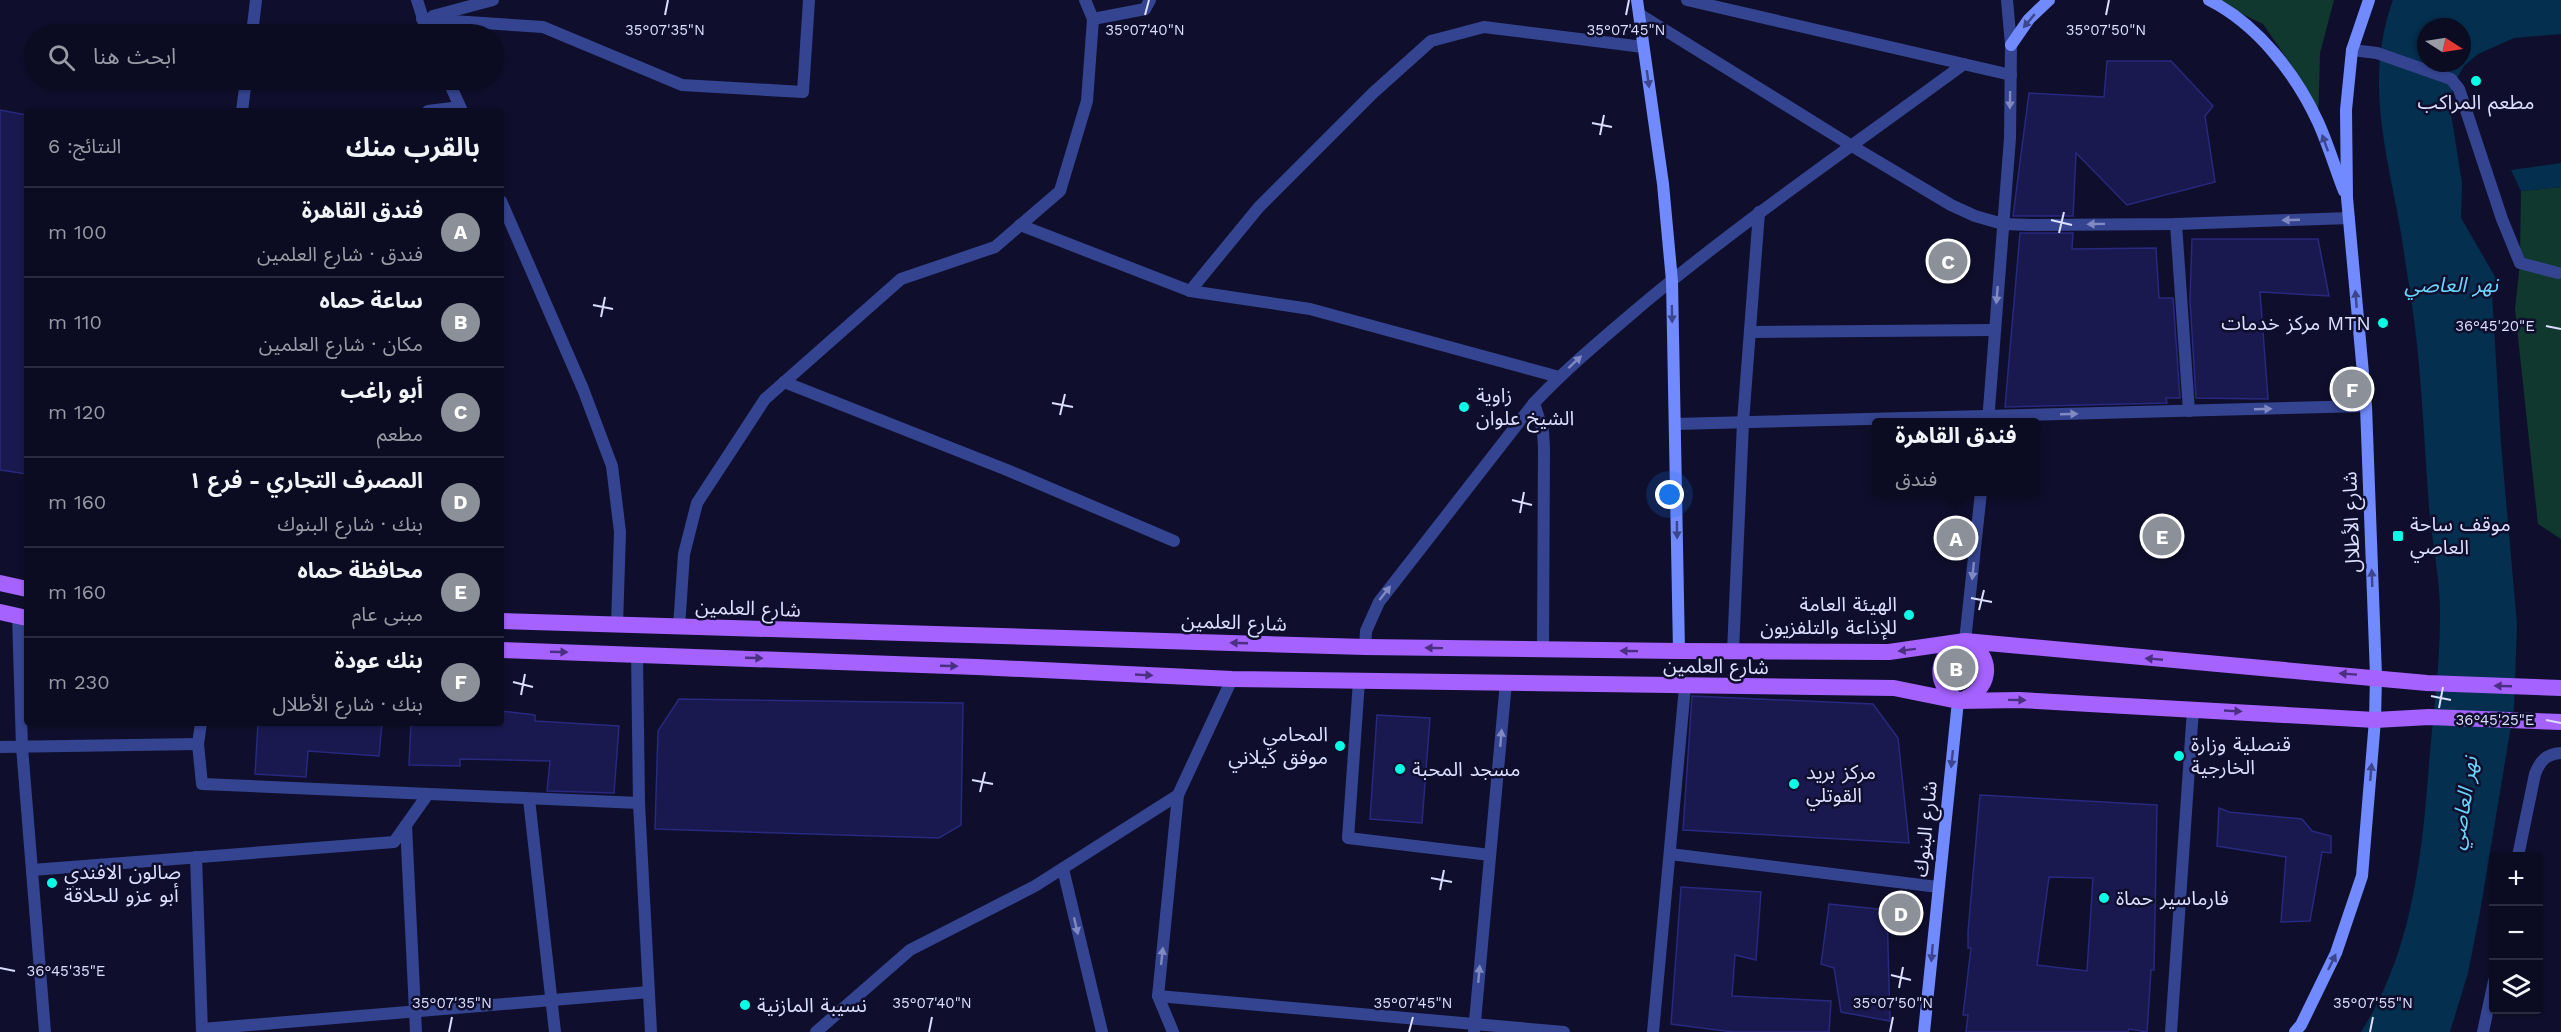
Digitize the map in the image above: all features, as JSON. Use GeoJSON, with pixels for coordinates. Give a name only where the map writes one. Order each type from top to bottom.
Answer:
{"type":"FeatureCollection","features":[{"type":"Feature","properties":{"kind":"main road"},"geometry":{"type":"LineString","coordinates":[[1637,0],[1663,184],[1672,281],[1679,651]]}},
{"type":"Feature","properties":{"kind":"main road"},"geometry":{"type":"LineString","coordinates":[[2012,45],[2029,19],[2049,0]]}},
{"type":"Feature","properties":{"kind":"main road"},"geometry":{"type":"LineString","coordinates":[[2209,0],[2241,21],[2285,68],[2303,94],[2318,123],[2347,198]]}},
{"type":"Feature","properties":{"kind":"main road","name":"شارع الأطلال"},"geometry":{"type":"LineString","coordinates":[[2295,1032],[2301,1025],[2336,953],[2361,876],[2375,720],[2376,676],[2366,406],[2347,198],[2346,110],[2352,50],[2368,0]]}},
{"type":"Feature","properties":{"kind":"main road"},"geometry":{"type":"LineString","coordinates":[[0,583],[24,588]]}},
{"type":"Feature","properties":{"kind":"main road"},"geometry":{"type":"LineString","coordinates":[[0,612],[23,617]]}},
{"type":"Feature","properties":{"kind":"main road","name":"شارع العلمين"},"geometry":{"type":"LineString","coordinates":[[504,621],[1365,647],[1889,652],[1965,641],[2376,676],[2427,683],[2561,688]]}},
{"type":"Feature","properties":{"kind":"main road"},"geometry":{"type":"LineString","coordinates":[[1965,641],[1980,652],[1985,660],[1985,678],[1976,694],[1958,701],[1944,687],[1941,669],[1949,651],[1965,641]]}},
{"type":"Feature","properties":{"kind":"main road","name":"شارع العلمين"},"geometry":{"type":"LineString","coordinates":[[504,650],[1232,679],[1506,682],[1685,687],[1894,688],[1958,701],[2019,700],[2375,720],[2429,717],[2561,722]]}},
{"type":"Feature","properties":{"kind":"main road","name":"شارع البنوك"},"geometry":{"type":"LineString","coordinates":[[1924,1032],[1958,701]]}},
{"type":"Feature","properties":{"kind":"street"},"geometry":{"type":"LineString","coordinates":[[253,24],[256,0]]}},
{"type":"Feature","properties":{"kind":"street"},"geometry":{"type":"LineString","coordinates":[[417,0],[424,24]]}},
{"type":"Feature","properties":{"kind":"street"},"geometry":{"type":"LineString","coordinates":[[422,19],[493,0]]}},
{"type":"Feature","properties":{"kind":"street"},"geometry":{"type":"LineString","coordinates":[[504,24],[543,27],[682,85],[803,92],[809,0]]}},
{"type":"Feature","properties":{"kind":"street"},"geometry":{"type":"LineString","coordinates":[[680,627],[684,554],[697,503],[765,399],[901,279],[995,247],[1060,191],[1087,101],[1093,19],[1085,0]]}},
{"type":"Feature","properties":{"kind":"street"},"geometry":{"type":"LineString","coordinates":[[1093,19],[1145,9],[1149,0]]}},
{"type":"Feature","properties":{"kind":"street"},"geometry":{"type":"LineString","coordinates":[[1687,0],[2011,75]]}},
{"type":"Feature","properties":{"kind":"street"},"geometry":{"type":"LineString","coordinates":[[1989,418],[2010,138],[2012,45],[2007,0]]}},
{"type":"Feature","properties":{"kind":"street"},"geometry":{"type":"LineString","coordinates":[[1639,14],[1951,205],[2003,224],[2176,224],[2349,218]]}},
{"type":"Feature","properties":{"kind":"street"},"geometry":{"type":"LineString","coordinates":[[422,19],[498,24]]}},
{"type":"Feature","properties":{"kind":"street"},"geometry":{"type":"LineString","coordinates":[[1190,291],[1258,207],[1373,93],[1431,41],[1484,27],[1643,47]]}},
{"type":"Feature","properties":{"kind":"street"},"geometry":{"type":"LineString","coordinates":[[2352,50],[2377,53],[2451,79],[2459,89],[2502,219],[2520,263],[2558,273]]}},
{"type":"Feature","properties":{"kind":"street"},"geometry":{"type":"LineString","coordinates":[[1365,647],[1366,631],[1378,602],[1534,404],[1559,377],[1672,281],[1759,212],[1964,64]]}},
{"type":"Feature","properties":{"kind":"street"},"geometry":{"type":"LineString","coordinates":[[242,108],[245,90]]}},
{"type":"Feature","properties":{"kind":"street"},"geometry":{"type":"LineString","coordinates":[[452,90],[461,108]]}},
{"type":"Feature","properties":{"kind":"street"},"geometry":{"type":"LineString","coordinates":[[504,208],[583,389],[612,466],[620,532],[617,625]]}},
{"type":"Feature","properties":{"kind":"street"},"geometry":{"type":"LineString","coordinates":[[1733,652],[1743,422],[1759,212]]}},
{"type":"Feature","properties":{"kind":"street"},"geometry":{"type":"LineString","coordinates":[[2176,224],[2189,411]]}},
{"type":"Feature","properties":{"kind":"street"},"geometry":{"type":"LineString","coordinates":[[1020,225],[1190,291],[1310,309],[1559,377]]}},
{"type":"Feature","properties":{"kind":"street"},"geometry":{"type":"LineString","coordinates":[[1751,332],[1994,330]]}},
{"type":"Feature","properties":{"kind":"street"},"geometry":{"type":"LineString","coordinates":[[784,382],[1007,470],[1174,541]]}},
{"type":"Feature","properties":{"kind":"street"},"geometry":{"type":"LineString","coordinates":[[1534,404],[1543,431],[1544,448],[1543,649]]}},
{"type":"Feature","properties":{"kind":"street"},"geometry":{"type":"LineString","coordinates":[[2033,418],[2366,406]]}},
{"type":"Feature","properties":{"kind":"street"},"geometry":{"type":"LineString","coordinates":[[1675,424],[1872,421]]}},
{"type":"Feature","properties":{"kind":"street"},"geometry":{"type":"LineString","coordinates":[[1965,641],[1981,496]]}},
{"type":"Feature","properties":{"kind":"street"},"geometry":{"type":"LineString","coordinates":[[23,617],[22,747],[45,1032]]}},
{"type":"Feature","properties":{"kind":"street"},"geometry":{"type":"LineString","coordinates":[[637,654],[639,803],[651,1032]]}},
{"type":"Feature","properties":{"kind":"street"},"geometry":{"type":"LineString","coordinates":[[1173,1032],[1158,996],[1178,795],[1232,679]]}},
{"type":"Feature","properties":{"kind":"street"},"geometry":{"type":"LineString","coordinates":[[1359,681],[1348,838],[1490,855]]}},
{"type":"Feature","properties":{"kind":"street"},"geometry":{"type":"LineString","coordinates":[[1474,1028],[1506,682]]}},
{"type":"Feature","properties":{"kind":"street"},"geometry":{"type":"LineString","coordinates":[[1653,1032],[1685,687]]}},
{"type":"Feature","properties":{"kind":"street"},"geometry":{"type":"LineString","coordinates":[[2171,1032],[2193,709]]}},
{"type":"Feature","properties":{"kind":"street"},"geometry":{"type":"LineString","coordinates":[[201,726],[198,744],[202,784],[639,803]]}},
{"type":"Feature","properties":{"kind":"street"},"geometry":{"type":"LineString","coordinates":[[0,747],[198,744]]}},
{"type":"Feature","properties":{"kind":"street"},"geometry":{"type":"LineString","coordinates":[[2519,852],[2539,763],[2547,756],[2561,753]]}},
{"type":"Feature","properties":{"kind":"street"},"geometry":{"type":"LineString","coordinates":[[32,870],[394,842],[428,794]]}},
{"type":"Feature","properties":{"kind":"street"},"geometry":{"type":"LineString","coordinates":[[816,1032],[910,950],[1035,886],[1178,795]]}},
{"type":"Feature","properties":{"kind":"street"},"geometry":{"type":"LineString","coordinates":[[529,799],[555,1032]]}},
{"type":"Feature","properties":{"kind":"street"},"geometry":{"type":"LineString","coordinates":[[406,825],[416,1032]]}},
{"type":"Feature","properties":{"kind":"street"},"geometry":{"type":"LineString","coordinates":[[1670,854],[1938,887]]}},
{"type":"Feature","properties":{"kind":"street"},"geometry":{"type":"LineString","coordinates":[[196,857],[202,1031],[649,992]]}},
{"type":"Feature","properties":{"kind":"street"},"geometry":{"type":"LineString","coordinates":[[1063,868],[1102,1032]]}},
{"type":"Feature","properties":{"kind":"street"},"geometry":{"type":"LineString","coordinates":[[1158,996],[1474,1028],[1564,1032]]}},
{"type":"Feature","properties":{"kind":"street"},"geometry":{"type":"LineString","coordinates":[[2483,1032],[2489,1001]]}},
{"type":"Feature","properties":{"kind":"green space"},"geometry":{"type":"Polygon","coordinates":[[[2213,0],[2334,0],[2320,53],[2318,125],[2296,72],[2263,24],[2213,0]]]}},
{"type":"Feature","properties":{"kind":"green space"},"geometry":{"type":"Polygon","coordinates":[[[2561,187],[2561,539],[2538,524],[2515,309],[2520,263],[2521,191],[2561,187]]]}},
{"type":"Feature","properties":{"kind":"water","name":"نهر العاصي"},"geometry":{"type":"Polygon","coordinates":[[[2393,0],[2561,0],[2561,34],[2514,38],[2478,54],[2471,60],[2471,18],[2417,18],[2417,72],[2460,72],[2451,96],[2451,114],[2462,183],[2461,218],[2501,287],[2492,293],[2501,444],[2517,624],[2514,708],[2468,973],[2450,1032],[2361,1032],[2392,969],[2412,903],[2423,834],[2440,635],[2439,590],[2429,507],[2417,342],[2400,227],[2382,130],[2379,66],[2393,0]]]}},
{"type":"Feature","properties":{"kind":"water"},"geometry":{"type":"Polygon","coordinates":[[[2561,163],[2561,187],[2521,191],[2511,170],[2561,163]]]}},
{"type":"Feature","properties":{"kind":"building"},"geometry":{"type":"Polygon","coordinates":[[[2107,61],[2171,61],[2213,106],[2205,116],[2215,182],[2127,205],[2076,153],[2073,216],[2013,216],[2029,93],[2104,97],[2107,61]]]}},
{"type":"Feature","properties":{"kind":"building"},"geometry":{"type":"Polygon","coordinates":[[[0,110],[24,114],[24,474],[0,470],[0,110]]]}},
{"type":"Feature","properties":{"kind":"building"},"geometry":{"type":"Polygon","coordinates":[[[2020,233],[2073,233],[2072,249],[2156,248],[2159,298],[2173,298],[2180,398],[2166,398],[2167,403],[2005,407],[2020,233]]]}},
{"type":"Feature","properties":{"kind":"building"},"geometry":{"type":"Polygon","coordinates":[[[2192,239],[2318,239],[2329,296],[2260,292],[2268,399],[2196,398],[2190,300],[2192,239]]]}},
{"type":"Feature","properties":{"kind":"building","name":"مركز بريد القوتلي"},"geometry":{"type":"Polygon","coordinates":[[[1692,696],[1873,704],[1898,738],[1909,843],[1683,830],[1692,696]]]}},
{"type":"Feature","properties":{"kind":"building"},"geometry":{"type":"Polygon","coordinates":[[[679,699],[963,703],[961,825],[939,838],[655,829],[658,731],[679,699]]]}},
{"type":"Feature","properties":{"kind":"building"},"geometry":{"type":"Polygon","coordinates":[[[504,711],[535,715],[535,721],[619,726],[614,793],[547,791],[550,761],[460,759],[460,766],[409,765],[411,726],[504,726],[504,711]]]}},
{"type":"Feature","properties":{"kind":"building","name":"مسجد المحبة"},"geometry":{"type":"Polygon","coordinates":[[[1377,715],[1430,718],[1422,823],[1370,819],[1377,715]]]}},
{"type":"Feature","properties":{"kind":"building"},"geometry":{"type":"Polygon","coordinates":[[[258,726],[382,726],[379,756],[308,751],[306,777],[255,774],[258,726]]]}},
{"type":"Feature","properties":{"kind":"building"},"geometry":{"type":"Polygon","coordinates":[[[1980,795],[2157,805],[2154,970],[2151,970],[2147,1032],[2129,1029],[2128,1032],[1966,1032],[1968,1015],[1963,1015],[1971,948],[1968,948],[1980,795]],[[2049,877],[2037,965],[2087,971],[2093,878],[2049,877]]]}},
{"type":"Feature","properties":{"kind":"building"},"geometry":{"type":"Polygon","coordinates":[[[2219,808],[2229,812],[2302,819],[2312,831],[2331,836],[2331,853],[2322,852],[2310,921],[2281,922],[2286,857],[2217,846],[2219,808]]]}},
{"type":"Feature","properties":{"kind":"building"},"geometry":{"type":"Polygon","coordinates":[[[1681,887],[1761,892],[1756,960],[1735,955],[1732,996],[1831,1001],[1829,1032],[1733,1032],[1671,1024],[1681,887]]]}},
{"type":"Feature","properties":{"kind":"building"},"geometry":{"type":"Polygon","coordinates":[[[1829,904],[1887,910],[1890,1021],[1841,1012],[1834,968],[1821,964],[1829,904]]]}},
{"type":"Feature","properties":{"kind":"place","name":"مطعم المراكب"},"geometry":{"type":"Point","coordinates":[2476,81]}},
{"type":"Feature","properties":{"kind":"place","name":"أبو راغب"},"geometry":{"type":"Point","coordinates":[1948,261]}},
{"type":"Feature","properties":{"kind":"place","name":"مركز خدمات MTN"},"geometry":{"type":"Point","coordinates":[2383,323]}},
{"type":"Feature","properties":{"kind":"place","name":"بنك عودة"},"geometry":{"type":"Point","coordinates":[2352,389]}},
{"type":"Feature","properties":{"kind":"place","name":"زاوية الشيخ علوان"},"geometry":{"type":"Point","coordinates":[1464,407]}},
{"type":"Feature","properties":{"kind":"place","name":"محافظة حماه"},"geometry":{"type":"Point","coordinates":[2162,536]}},
{"type":"Feature","properties":{"kind":"place","name":"موقف ساحة العاصي"},"geometry":{"type":"Point","coordinates":[2398,536]}},
{"type":"Feature","properties":{"kind":"place","name":"فندق القاهرة"},"geometry":{"type":"Point","coordinates":[1956,538]}},
{"type":"Feature","properties":{"kind":"place","name":"الهيئة العامة للإذاعة والتلفزيون"},"geometry":{"type":"Point","coordinates":[1909,615]}},
{"type":"Feature","properties":{"kind":"place","name":"ساعة حماه"},"geometry":{"type":"Point","coordinates":[1956,668]}},
{"type":"Feature","properties":{"kind":"place","name":"المحامي موفق كيلاني"},"geometry":{"type":"Point","coordinates":[1340,746]}},
{"type":"Feature","properties":{"kind":"place","name":"قنصلية وزارة الخارجية"},"geometry":{"type":"Point","coordinates":[2179,756]}},
{"type":"Feature","properties":{"kind":"place","name":"مسجد المحبة"},"geometry":{"type":"Point","coordinates":[1400,769]}},
{"type":"Feature","properties":{"kind":"place","name":"مركز بريد القوتلي"},"geometry":{"type":"Point","coordinates":[1794,784]}},
{"type":"Feature","properties":{"kind":"place","name":"صالون الافندي أبو عزو للحلاقة"},"geometry":{"type":"Point","coordinates":[52,883]}},
{"type":"Feature","properties":{"kind":"place","name":"فارماسير حماة"},"geometry":{"type":"Point","coordinates":[2104,898]}},
{"type":"Feature","properties":{"kind":"place","name":"المصرف التجاري - فرع ١"},"geometry":{"type":"Point","coordinates":[1901,913]}},
{"type":"Feature","properties":{"kind":"place","name":"نسيبة المازنية"},"geometry":{"type":"Point","coordinates":[745,1005]}}]}
